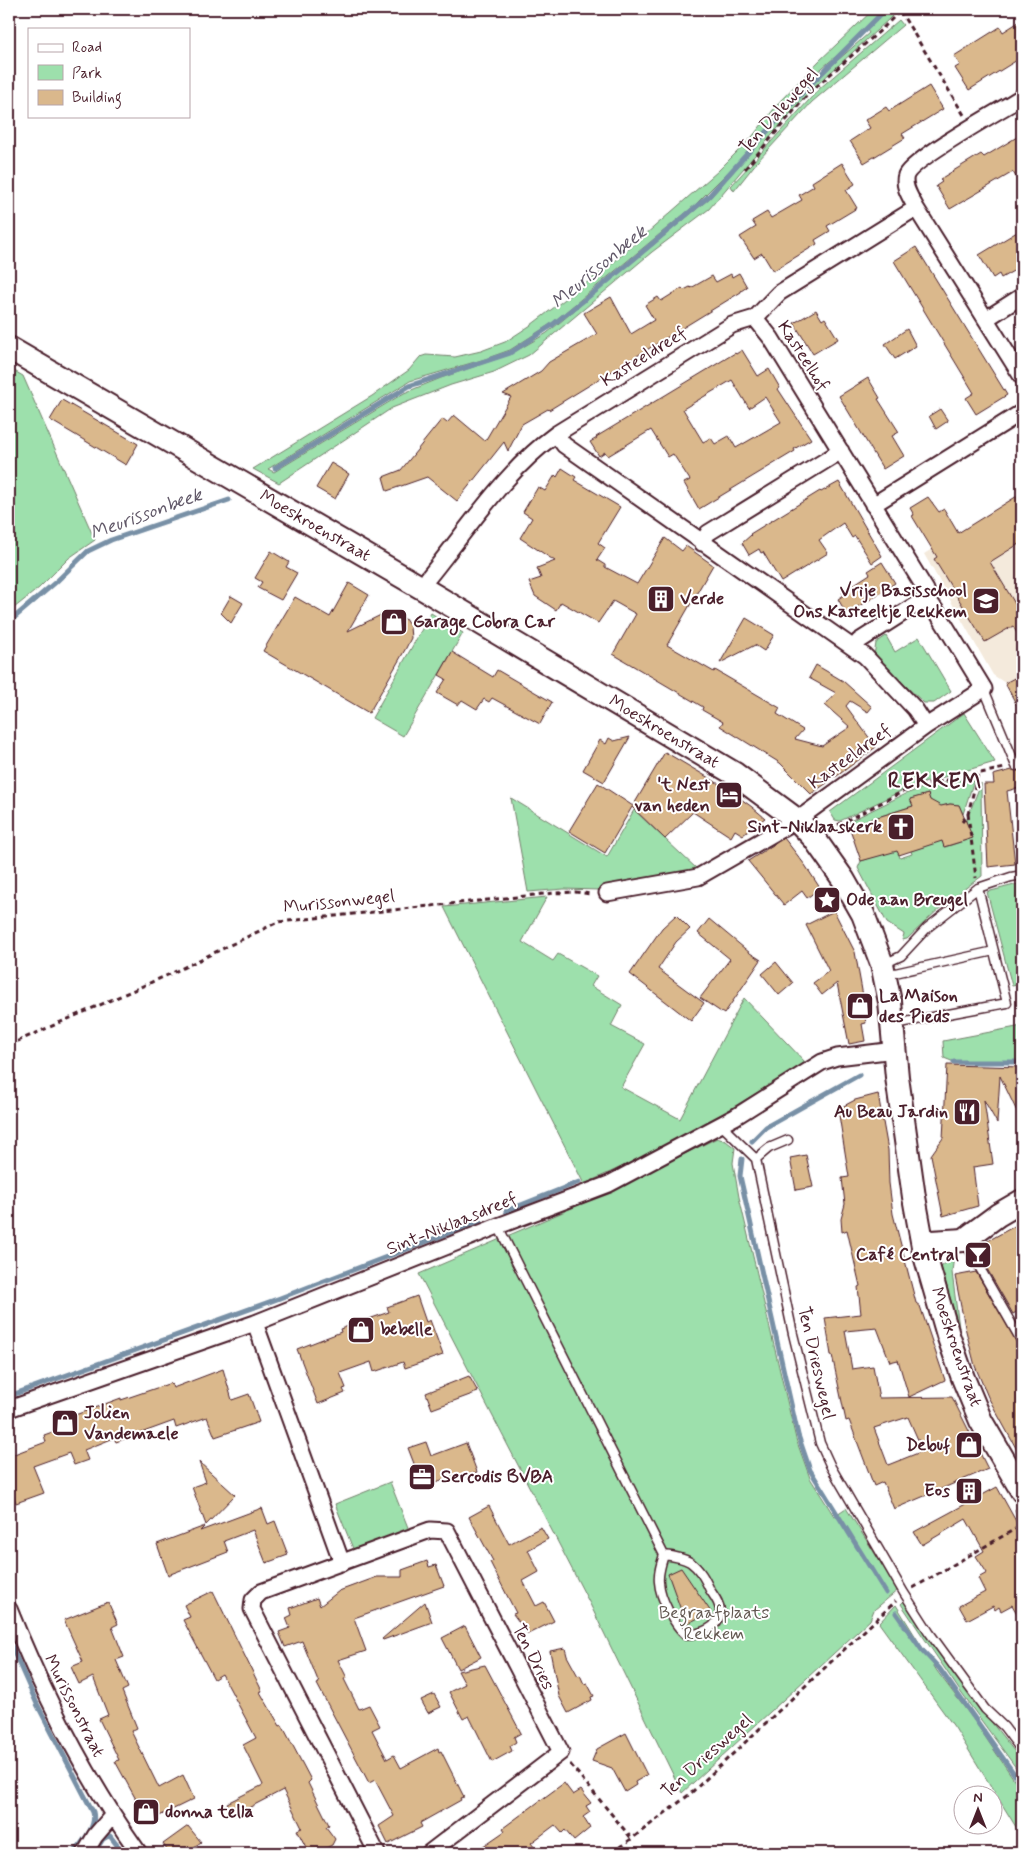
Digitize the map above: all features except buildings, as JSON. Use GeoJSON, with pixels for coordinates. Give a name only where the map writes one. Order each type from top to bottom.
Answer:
{"type":"FeatureCollection","features":[{"type":"Feature","properties":{"kind":"main road","name":"Moeskroenstraat"},"geometry":{"type":"LineString","coordinates":[[9,348],[422,588],[736,774],[801,817],[843,879],[863,914],[884,970],[914,1197],[928,1247],[948,1335],[963,1378],[1018,1497]]}},
{"type":"Feature","properties":{"kind":"main road"},"geometry":{"type":"LineString","coordinates":[[928,1247],[964,1240],[998,1215],[1022,1201]]}},
{"type":"Feature","properties":{"kind":"main road"},"geometry":{"type":"LineString","coordinates":[[928,1247],[938,1232],[998,1215]]}},
{"type":"Feature","properties":{"kind":"street"},"geometry":{"type":"LineString","coordinates":[[1022,97],[911,167],[906,177],[906,187],[916,208],[1022,377]]}},
{"type":"Feature","properties":{"kind":"street","name":"Kasteelhof"},"geometry":{"type":"LineString","coordinates":[[916,208],[779,293],[755,318],[771,338],[841,451],[926,590],[929,601]]}},
{"type":"Feature","properties":{"kind":"street"},"geometry":{"type":"LineString","coordinates":[[986,319],[1022,296]]}},
{"type":"Feature","properties":{"kind":"street","name":"Kasteeldreef"},"geometry":{"type":"LineString","coordinates":[[422,588],[428,578],[522,462],[556,434],[732,325],[755,318]]}},
{"type":"Feature","properties":{"kind":"street"},"geometry":{"type":"LineString","coordinates":[[873,505],[1022,412]]}},
{"type":"Feature","properties":{"kind":"street"},"geometry":{"type":"LineString","coordinates":[[556,434],[564,445],[854,648],[915,709],[926,726]]}},
{"type":"Feature","properties":{"kind":"street"},"geometry":{"type":"LineString","coordinates":[[702,543],[708,534],[841,451]]}},
{"type":"Feature","properties":{"kind":"street"},"geometry":{"type":"LineString","coordinates":[[854,648],[859,641],[917,604],[929,601],[984,689]]}},
{"type":"Feature","properties":{"kind":"street","name":"Kasteeldreef"},"geometry":{"type":"LineString","coordinates":[[607,893],[698,877],[801,817],[926,726],[984,689]]}},
{"type":"Feature","properties":{"kind":"street","name":"Sint-Niklaasdreef"},"geometry":{"type":"LineString","coordinates":[[9,1409],[255,1323],[609,1184],[721,1124],[822,1062],[838,1057],[895,1050]]}},
{"type":"Feature","properties":{"kind":"street"},"geometry":{"type":"LineString","coordinates":[[255,1323],[342,1563]]}},
{"type":"Feature","properties":{"kind":"street","name":"Ten Dries"},"geometry":{"type":"LineString","coordinates":[[377,1853],[252,1609],[253,1600],[261,1592],[430,1530],[447,1531],[561,1752]]}},
{"type":"Feature","properties":{"kind":"street","name":"Murissonstraat"},"geometry":{"type":"LineString","coordinates":[[9,1609],[32,1666],[77,1757],[139,1853]]}},
{"type":"Feature","properties":{"kind":"street"},"geometry":{"type":"LineString","coordinates":[[429,1853],[561,1752]]}},
{"type":"Feature","properties":{"kind":"street"},"geometry":{"type":"LineString","coordinates":[[85,1853],[100,1830],[113,1815]]}},
{"type":"Feature","properties":{"kind":"lane"},"geometry":{"type":"LineString","coordinates":[[984,689],[1016,766]]}},
{"type":"Feature","properties":{"kind":"lane"},"geometry":{"type":"LineString","coordinates":[[884,970],[901,956],[927,928],[978,888],[1017,876]]}},
{"type":"Feature","properties":{"kind":"lane"},"geometry":{"type":"LineString","coordinates":[[892,1025],[1007,1002],[978,888]]}},
{"type":"Feature","properties":{"kind":"lane"},"geometry":{"type":"LineString","coordinates":[[884,970],[994,951]]}},
{"type":"Feature","properties":{"kind":"lane"},"geometry":{"type":"LineString","coordinates":[[721,1124],[756,1159],[770,1148],[788,1140]]}},
{"type":"Feature","properties":{"kind":"lane","name":"Ten Drieswegel"},"geometry":{"type":"LineString","coordinates":[[756,1159],[793,1334],[820,1443],[830,1467],[929,1632],[985,1710],[1004,1727],[1022,1751]]}},
{"type":"Feature","properties":{"kind":"lane"},"geometry":{"type":"LineString","coordinates":[[498,1226],[664,1555],[659,1582],[661,1593],[678,1628],[686,1635],[698,1634],[708,1629],[717,1621],[720,1611],[719,1605],[700,1571],[688,1561],[664,1555]]}},
{"type":"Feature","properties":{"kind":"lane"},"geometry":{"type":"LineString","coordinates":[[964,1240],[1022,1342]]}},
{"type":"Feature","properties":{"kind":"path","name":"Ten Dalewegel"},"geometry":{"type":"LineString","coordinates":[[745,169],[809,93],[901,10],[972,128]]}},
{"type":"Feature","properties":{"kind":"path"},"geometry":{"type":"LineString","coordinates":[[824,832],[904,791],[923,784],[1016,766]]}},
{"type":"Feature","properties":{"kind":"path"},"geometry":{"type":"LineString","coordinates":[[975,871],[968,814],[978,774]]}},
{"type":"Feature","properties":{"kind":"path"},"geometry":{"type":"LineString","coordinates":[[962,822],[968,814]]}},
{"type":"Feature","properties":{"kind":"path","name":"Murissonwegel"},"geometry":{"type":"LineString","coordinates":[[9,1045],[170,974],[278,922],[554,893],[607,893]]}},
{"type":"Feature","properties":{"kind":"path"},"geometry":{"type":"LineString","coordinates":[[904,1593],[1022,1525],[1018,1497]]}},
{"type":"Feature","properties":{"kind":"path","name":"Ten Drieswegel"},"geometry":{"type":"LineString","coordinates":[[613,1853],[690,1794],[904,1593]]}},
{"type":"Feature","properties":{"kind":"path"},"geometry":{"type":"LineString","coordinates":[[561,1752],[632,1839]]}},
{"type":"Feature","properties":{"kind":"shaded area","name":"Vrije Basisschool Ons Kasteeltje Rekkem"},"geometry":{"type":"Polygon","coordinates":[[[1022,493],[1022,674],[1005,683],[993,675],[924,554],[1022,493]]]}},
{"type":"Feature","properties":{"kind":"green space"},"geometry":{"type":"Polygon","coordinates":[[[874,9],[899,9],[807,94],[709,209],[652,252],[529,355],[494,372],[451,385],[392,408],[279,483],[253,469],[372,396],[409,370],[420,357],[426,355],[455,357],[481,351],[505,342],[531,325],[614,262],[718,171],[752,137],[781,100],[874,9]],[[867,30],[815,74],[745,155],[694,206],[552,323],[510,350],[410,381],[268,469],[274,472],[404,393],[511,354],[547,333],[710,198],[815,80],[869,33],[867,30]]]}},
{"type":"Feature","properties":{"kind":"green space"},"geometry":{"type":"Polygon","coordinates":[[[899,20],[903,25],[812,102],[757,162],[734,191],[731,186],[819,89],[899,20]]]}},
{"type":"Feature","properties":{"kind":"green space"},"geometry":{"type":"Polygon","coordinates":[[[9,368],[23,376],[95,540],[69,558],[39,588],[9,612],[9,368]]]}},
{"type":"Feature","properties":{"kind":"green space"},"geometry":{"type":"Polygon","coordinates":[[[431,613],[463,633],[403,736],[372,718],[431,613]]]}},
{"type":"Feature","properties":{"kind":"green space"},"geometry":{"type":"Polygon","coordinates":[[[886,636],[895,652],[919,637],[951,691],[934,703],[924,703],[874,656],[876,643],[886,636]]]}},
{"type":"Feature","properties":{"kind":"green space"},"geometry":{"type":"Polygon","coordinates":[[[964,713],[995,762],[920,784],[899,792],[840,821],[835,820],[830,812],[964,713]]]}},
{"type":"Feature","properties":{"kind":"green space"},"geometry":{"type":"Polygon","coordinates":[[[975,777],[963,814],[959,805],[950,804],[938,807],[931,804],[928,794],[911,799],[913,806],[849,826],[850,821],[905,794],[926,787],[975,777]]]}},
{"type":"Feature","properties":{"kind":"green space"},"geometry":{"type":"Polygon","coordinates":[[[981,783],[982,876],[944,904],[907,939],[902,940],[904,934],[887,923],[858,868],[861,861],[897,849],[900,858],[912,854],[909,845],[942,841],[945,847],[970,839],[965,824],[981,783]]]}},
{"type":"Feature","properties":{"kind":"green space"},"geometry":{"type":"Polygon","coordinates":[[[511,798],[607,857],[634,810],[697,869],[599,890],[564,889],[528,892],[511,798]]]}},
{"type":"Feature","properties":{"kind":"green space"},"geometry":{"type":"Polygon","coordinates":[[[1022,883],[1022,984],[1012,986],[987,892],[1022,883]]]}},
{"type":"Feature","properties":{"kind":"green space"},"geometry":{"type":"Polygon","coordinates":[[[547,897],[522,942],[553,961],[558,954],[597,976],[591,986],[622,1005],[611,1026],[645,1044],[621,1087],[680,1119],[744,998],[806,1063],[712,1120],[648,1155],[584,1184],[444,907],[547,897]]]}},
{"type":"Feature","properties":{"kind":"green space"},"geometry":{"type":"Polygon","coordinates":[[[1022,1026],[1022,1062],[954,1062],[944,1058],[943,1041],[1022,1026]]]}},
{"type":"Feature","properties":{"kind":"green space","name":"Begraafplaats Rekkem"},"geometry":{"type":"Polygon","coordinates":[[[717,1138],[726,1141],[735,1148],[733,1163],[739,1197],[796,1439],[810,1478],[834,1516],[846,1508],[898,1590],[874,1610],[870,1620],[682,1793],[590,1604],[419,1274],[593,1199],[717,1138]]]}},
{"type":"Feature","properties":{"kind":"green space"},"geometry":{"type":"Polygon","coordinates":[[[954,1256],[952,1272],[959,1328],[941,1267],[954,1256]]]}},
{"type":"Feature","properties":{"kind":"green space"},"geometry":{"type":"Polygon","coordinates":[[[390,1482],[409,1530],[354,1551],[335,1504],[390,1482]]]}},
{"type":"Feature","properties":{"kind":"green space"},"geometry":{"type":"Polygon","coordinates":[[[904,1601],[951,1671],[1022,1761],[1022,1776],[962,1694],[901,1604],[904,1601]]]}},
{"type":"Feature","properties":{"kind":"green space"},"geometry":{"type":"Polygon","coordinates":[[[896,1605],[937,1671],[973,1719],[1022,1791],[1022,1841],[1004,1808],[1004,1784],[990,1784],[955,1728],[879,1623],[896,1605]]]}},
{"type":"Feature","properties":{"kind":"waterway","name":"Meurissonbeek"},"geometry":{"type":"LineString","coordinates":[[275,468],[409,386],[510,353],[551,326],[709,196],[801,94],[886,9]]}},
{"type":"Feature","properties":{"kind":"waterway","name":"Meurissonbeek"},"geometry":{"type":"LineString","coordinates":[[9,622],[57,581],[88,551],[111,540],[229,500]]}},
{"type":"Feature","properties":{"kind":"waterway"},"geometry":{"type":"LineString","coordinates":[[954,1062],[1022,1062]]}},
{"type":"Feature","properties":{"kind":"waterway"},"geometry":{"type":"LineString","coordinates":[[752,1141],[766,1127],[859,1075]]}},
{"type":"Feature","properties":{"kind":"waterway"},"geometry":{"type":"LineString","coordinates":[[742,1159],[740,1176],[798,1435],[810,1470],[886,1593]]}},
{"type":"Feature","properties":{"kind":"waterway"},"geometry":{"type":"LineString","coordinates":[[506,1211],[579,1182]]}},
{"type":"Feature","properties":{"kind":"waterway"},"geometry":{"type":"LineString","coordinates":[[9,1396],[280,1298],[480,1221]]}},
{"type":"Feature","properties":{"kind":"waterway"},"geometry":{"type":"LineString","coordinates":[[896,1613],[922,1650],[939,1668],[1022,1785]]}},
{"type":"Feature","properties":{"kind":"waterway"},"geometry":{"type":"LineString","coordinates":[[9,1641],[37,1704],[93,1812],[94,1818],[91,1829],[74,1853]]}},
{"type":"Feature","properties":{"kind":"waterway"},"geometry":{"type":"LineString","coordinates":[[94,1853],[103,1839],[108,1836],[123,1853]]}},
{"type":"Feature","properties":{"kind":"place","name":"Verde"},"geometry":{"type":"Point","coordinates":[661,599]}},
{"type":"Feature","properties":{"kind":"place","name":"Vrije Basisschool Ons Kasteeltje Rekkem"},"geometry":{"type":"Point","coordinates":[986,601]}},
{"type":"Feature","properties":{"kind":"place","name":"Garage Cobra Car"},"geometry":{"type":"Point","coordinates":[394,622]}},
{"type":"Feature","properties":{"kind":"place","name":"'t Nest van heden"},"geometry":{"type":"Point","coordinates":[729,795]}},
{"type":"Feature","properties":{"kind":"place","name":"Sint-Niklaaskerk"},"geometry":{"type":"Point","coordinates":[901,827]}},
{"type":"Feature","properties":{"kind":"place","name":"Ode aan Breugel"},"geometry":{"type":"Point","coordinates":[827,900]}},
{"type":"Feature","properties":{"kind":"place","name":"La Maison des Pieds"},"geometry":{"type":"Point","coordinates":[860,1006]}},
{"type":"Feature","properties":{"kind":"place","name":"Au Beau Jardin"},"geometry":{"type":"Point","coordinates":[967,1112]}},
{"type":"Feature","properties":{"kind":"place","name":"Café Central"},"geometry":{"type":"Point","coordinates":[978,1255]}},
{"type":"Feature","properties":{"kind":"place","name":"bebelle"},"geometry":{"type":"Point","coordinates":[361,1330]}},
{"type":"Feature","properties":{"kind":"place","name":"Jolien Vandemaele"},"geometry":{"type":"Point","coordinates":[65,1423]}},
{"type":"Feature","properties":{"kind":"place","name":"Debuf"},"geometry":{"type":"Point","coordinates":[969,1445]}},
{"type":"Feature","properties":{"kind":"place","name":"Sercodis BVBA"},"geometry":{"type":"Point","coordinates":[422,1477]}},
{"type":"Feature","properties":{"kind":"place","name":"Eos"},"geometry":{"type":"Point","coordinates":[969,1491]}},
{"type":"Feature","properties":{"kind":"place","name":"donna tella"},"geometry":{"type":"Point","coordinates":[146,1812]}},
{"type":"Feature","properties":{"kind":"district","name":"REKKEM"},"geometry":{"type":"Point","coordinates":[935,782]}}]}
